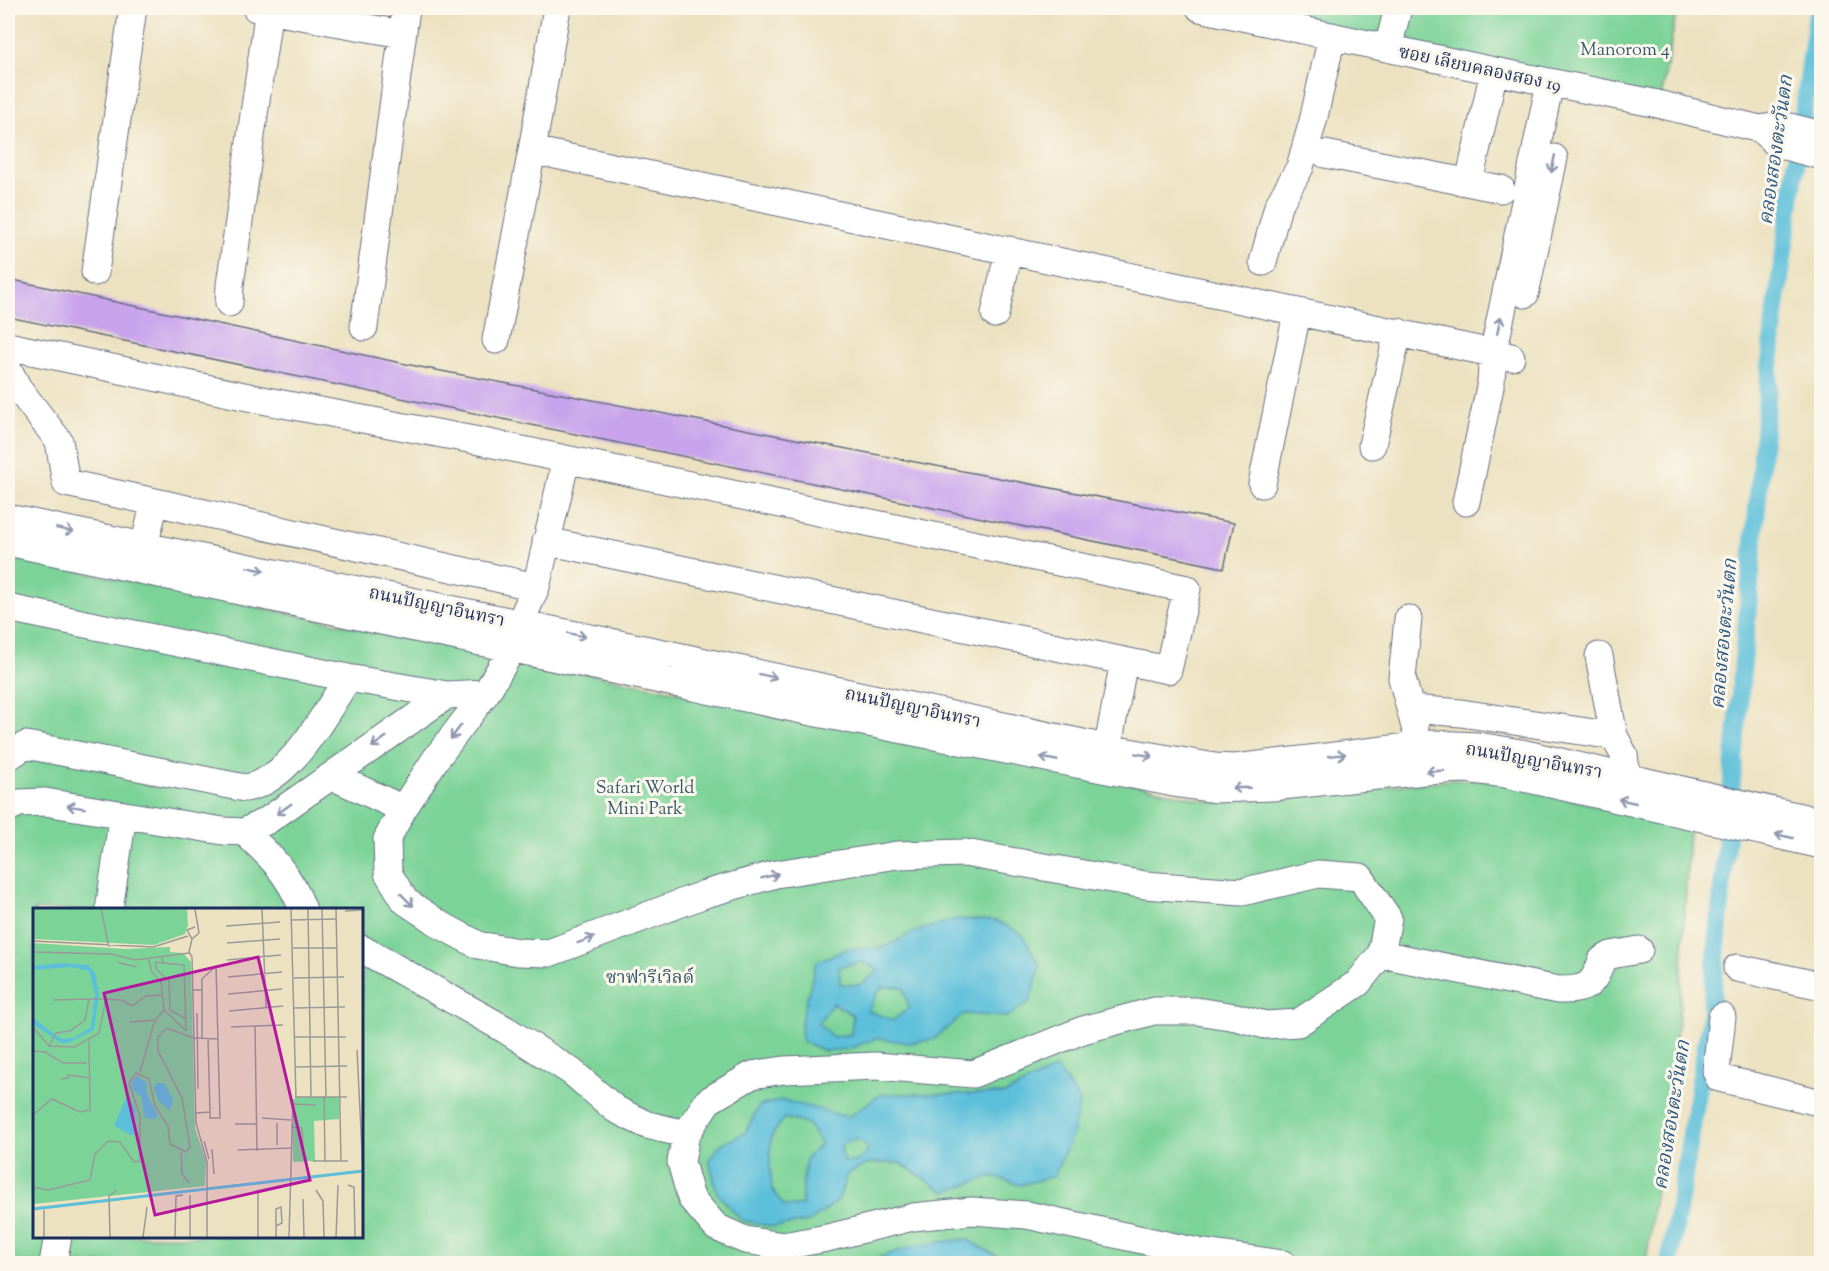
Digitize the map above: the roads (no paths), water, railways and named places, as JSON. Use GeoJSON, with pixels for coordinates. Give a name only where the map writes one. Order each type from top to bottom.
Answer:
{"type":"FeatureCollection","features":[{"type":"Feature","properties":{"kind":"street"},"geometry":{"type":"LineString","coordinates":[[95,272],[134,8]]}},
{"type":"Feature","properties":{"kind":"street"},"geometry":{"type":"LineString","coordinates":[[229,303],[264,8],[404,21],[364,327]]}},
{"type":"Feature","properties":{"kind":"street"},"geometry":{"type":"LineString","coordinates":[[496,340],[557,8]]}},
{"type":"Feature","properties":{"kind":"street","name":"ซอย เลียบคลองสอง 19"},"geometry":{"type":"LineString","coordinates":[[1202,8],[1658,104],[1773,133],[1821,156]]}},
{"type":"Feature","properties":{"kind":"street"},"geometry":{"type":"LineString","coordinates":[[1389,48],[1398,8]]}},
{"type":"Feature","properties":{"kind":"street"},"geometry":{"type":"LineString","coordinates":[[1263,262],[1278,206],[1300,167],[1332,36]]}},
{"type":"Feature","properties":{"kind":"street"},"geometry":{"type":"LineString","coordinates":[[1469,182],[1494,71]]}},
{"type":"Feature","properties":{"kind":"street"},"geometry":{"type":"LineString","coordinates":[[1466,502],[1491,382],[1502,356],[1560,85]]}},
{"type":"Feature","properties":{"kind":"street","name":"ซอย เลียบคลองสอง 19"},"geometry":{"type":"LineString","coordinates":[[1773,133],[1821,135]]}},
{"type":"Feature","properties":{"kind":"street"},"geometry":{"type":"LineString","coordinates":[[532,150],[1298,313],[1398,332],[1502,356]]}},
{"type":"Feature","properties":{"kind":"street"},"geometry":{"type":"LineString","coordinates":[[1325,154],[1501,189]]}},
{"type":"Feature","properties":{"kind":"street"},"geometry":{"type":"LineString","coordinates":[[995,314],[1009,250]]}},
{"type":"Feature","properties":{"kind":"street"},"geometry":{"type":"LineString","coordinates":[[1262,484],[1298,313]]}},
{"type":"Feature","properties":{"kind":"street"},"geometry":{"type":"LineString","coordinates":[[1372,445],[1398,332]]}},
{"type":"Feature","properties":{"kind":"street"},"geometry":{"type":"LineString","coordinates":[[8,346],[1187,589],[1168,670],[546,542]]}},
{"type":"Feature","properties":{"kind":"street"},"geometry":{"type":"LineString","coordinates":[[8,369],[18,388],[59,441],[66,483],[537,587]]}},
{"type":"Feature","properties":{"kind":"street"},"geometry":{"type":"LineString","coordinates":[[566,460],[537,587],[520,623],[513,649],[486,693],[435,760],[403,809],[387,839],[388,873],[405,901],[441,925],[478,945],[518,952],[549,953],[705,894],[776,874],[897,855],[965,853],[1145,885],[1242,892],[1318,874],[1360,876],[1388,918],[1381,954],[1358,983],[1298,1023],[1265,1025],[1236,1017],[1196,1011],[1154,1011],[1083,1030],[972,1074],[876,1066],[784,1070],[752,1075],[708,1101],[686,1134],[681,1162],[692,1198],[716,1227],[746,1240],[783,1246],[913,1217],[972,1211],[1027,1215],[1198,1252],[1283,1263]]}},
{"type":"Feature","properties":{"kind":"street"},"geometry":{"type":"LineString","coordinates":[[141,558],[155,502]]}},
{"type":"Feature","properties":{"kind":"street","name":"ถนนปัญญาอินทรา"},"geometry":{"type":"LineString","coordinates":[[8,518],[141,558],[513,649],[802,710],[1105,759],[1215,767],[1235,768],[1433,744],[1478,746],[1521,753],[1627,777],[1686,802]]}},
{"type":"Feature","properties":{"kind":"street","name":"ถนนปัญญาอินทรา"},"geometry":{"type":"LineString","coordinates":[[8,542],[141,558],[520,623],[1105,759],[1215,789],[1272,787],[1465,769],[1686,802],[1748,816],[1821,822]]}},
{"type":"Feature","properties":{"kind":"street"},"geometry":{"type":"LineString","coordinates":[[8,608],[348,678],[447,695],[486,693]]}},
{"type":"Feature","properties":{"kind":"street"},"geometry":{"type":"LineString","coordinates":[[1408,619],[1402,678],[1405,694],[1412,709],[1419,746]]}},
{"type":"Feature","properties":{"kind":"street"},"geometry":{"type":"LineString","coordinates":[[1599,656],[1614,736],[1624,755],[1627,777]]}},
{"type":"Feature","properties":{"kind":"street"},"geometry":{"type":"LineString","coordinates":[[1105,759],[1124,661]]}},
{"type":"Feature","properties":{"kind":"street"},"geometry":{"type":"LineString","coordinates":[[8,757],[26,745],[245,788],[263,782],[298,754],[348,678]]}},
{"type":"Feature","properties":{"kind":"street"},"geometry":{"type":"LineString","coordinates":[[8,808],[19,803],[45,802],[223,831],[244,832],[268,820],[447,695]]}},
{"type":"Feature","properties":{"kind":"street"},"geometry":{"type":"LineString","coordinates":[[1412,709],[1481,716],[1614,736]]}},
{"type":"Feature","properties":{"kind":"street"},"geometry":{"type":"LineString","coordinates":[[332,776],[403,809]]}},
{"type":"Feature","properties":{"kind":"street"},"geometry":{"type":"LineString","coordinates":[[109,908],[123,815]]}},
{"type":"Feature","properties":{"kind":"street","name":"ถนนปัญญาอินทรา"},"geometry":{"type":"LineString","coordinates":[[1748,816],[1821,844]]}},
{"type":"Feature","properties":{"kind":"street"},"geometry":{"type":"LineString","coordinates":[[244,832],[273,858],[297,892],[303,908]]}},
{"type":"Feature","properties":{"kind":"street"},"geometry":{"type":"LineString","coordinates":[[363,950],[506,1030],[572,1072],[615,1109],[647,1125],[686,1134]]}},
{"type":"Feature","properties":{"kind":"street"},"geometry":{"type":"LineString","coordinates":[[1381,954],[1558,990],[1577,990],[1591,984],[1602,960],[1611,955],[1639,951]]}},
{"type":"Feature","properties":{"kind":"street"},"geometry":{"type":"LineString","coordinates":[[1737,968],[1821,986]]}},
{"type":"Feature","properties":{"kind":"street"},"geometry":{"type":"LineString","coordinates":[[1722,1017],[1716,1071],[1719,1078],[1821,1103]]}},
{"type":"Feature","properties":{"kind":"street"},"geometry":{"type":"LineString","coordinates":[[53,1263],[58,1238]]}},
{"type":"Feature","properties":{"kind":"water"},"geometry":{"type":"Polygon","coordinates":[[[955,919],[997,921],[1022,934],[1040,966],[1030,1001],[1007,1017],[964,1014],[934,1039],[909,1043],[877,1038],[848,1049],[824,1051],[802,1041],[801,1022],[816,962],[847,949],[885,947],[912,933],[955,919]],[[862,962],[839,967],[840,984],[860,985],[879,970],[862,962]],[[881,987],[868,1011],[893,1020],[909,1008],[903,987],[881,987]],[[833,1003],[818,1023],[833,1037],[851,1034],[853,1015],[833,1003]]]}},
{"type":"Feature","properties":{"kind":"water"},"geometry":{"type":"Polygon","coordinates":[[[1056,1068],[1080,1101],[1072,1135],[1054,1176],[1020,1185],[992,1176],[945,1192],[900,1163],[870,1163],[847,1174],[838,1201],[809,1222],[773,1227],[741,1220],[717,1193],[709,1160],[721,1144],[745,1133],[759,1106],[782,1100],[848,1117],[881,1094],[1005,1094],[1056,1068]],[[784,1118],[771,1137],[772,1190],[784,1206],[802,1206],[806,1159],[821,1144],[808,1124],[784,1118]],[[857,1139],[841,1145],[843,1162],[859,1161],[869,1149],[857,1139]]]}},
{"type":"Feature","properties":{"kind":"water"},"geometry":{"type":"Polygon","coordinates":[[[966,1239],[1006,1261],[1023,1263],[868,1263],[903,1249],[966,1239]]]}},
{"type":"Feature","properties":{"kind":"waterway","name":"คลองสองตะวันตก"},"geometry":{"type":"LineString","coordinates":[[1669,1264],[1710,1021],[1774,322],[1818,8]]}},
{"type":"Feature","properties":{"kind":"park label","name":"Manorom 4"},"geometry":{"type":"Point","coordinates":[1625,49]}},
{"type":"Feature","properties":{"kind":"park label","name":"Safari World Mini Park"},"geometry":{"type":"Point","coordinates":[645,797]}},
{"type":"Feature","properties":{"kind":"park label","name":"ซาฟารีเวิลด์"},"geometry":{"type":"Point","coordinates":[650,977]}}]}
